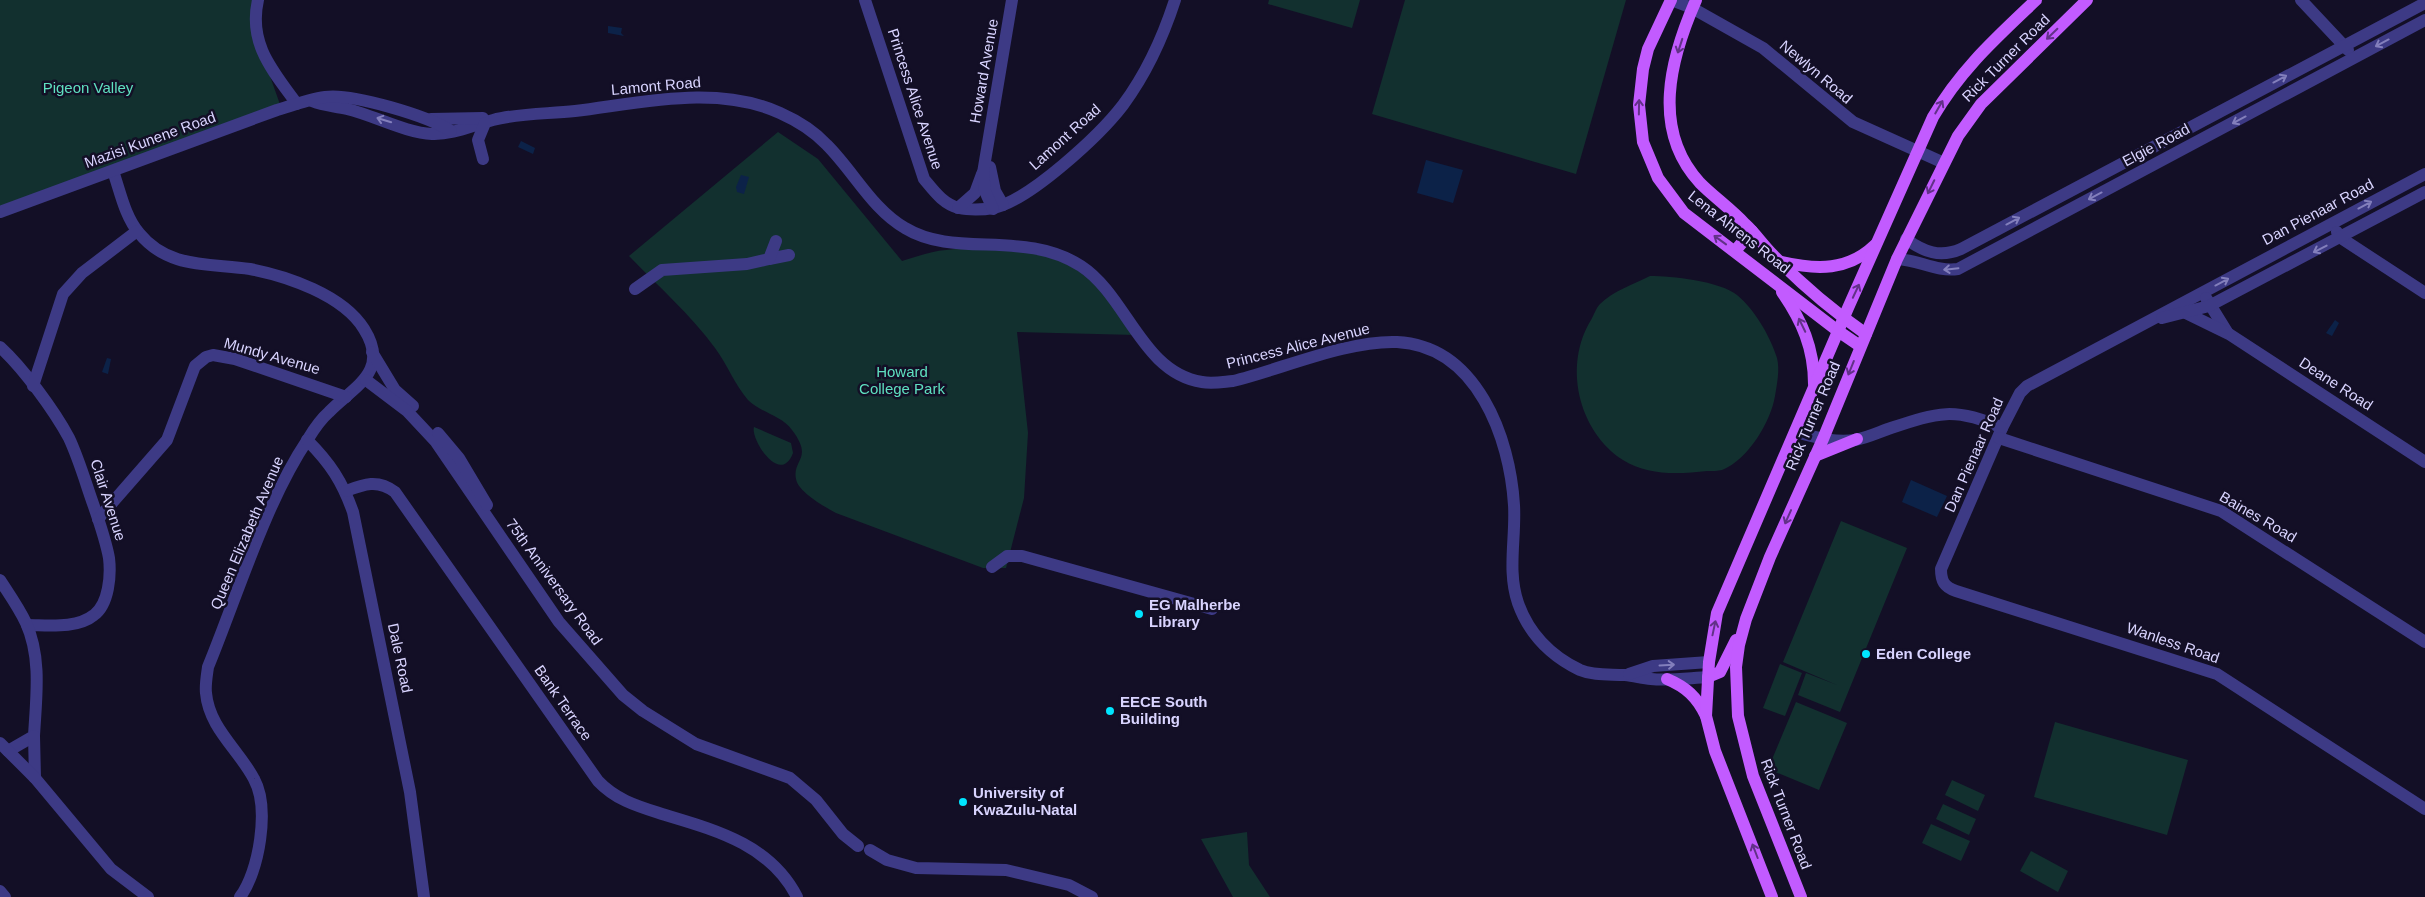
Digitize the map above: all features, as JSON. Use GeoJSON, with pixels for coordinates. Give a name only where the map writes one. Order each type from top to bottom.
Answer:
{"type":"FeatureCollection","features":[{"type":"Feature","properties":{"kind":"main road","name":"Lena Ahrens Road"},"geometry":{"type":"LineString","coordinates":[[1671,0],[1648,49],[1642,69],[1639,105],[1644,142],[1658,178],[1672,198],[1690,217],[1860,346]]}},
{"type":"Feature","properties":{"kind":"main road","name":"Rick Turner Road"},"geometry":{"type":"LineString","coordinates":[[1709,662],[1717,613],[1838,331],[1933,117],[1959,76],[2036,0]]}},
{"type":"Feature","properties":{"kind":"main road","name":"Rick Turner Road"},"geometry":{"type":"LineString","coordinates":[[1800,897],[1753,776],[1736,703],[1739,645],[1746,619],[1770,557],[1823,439],[1897,259],[1958,136],[1981,104],[2087,0]]}},
{"type":"Feature","properties":{"kind":"main road","name":"Lena Ahrens Road"},"geometry":{"type":"LineString","coordinates":[[1694,4],[1674,65],[1670,88],[1670,127],[1680,152],[1700,182],[1752,231],[1780,261],[1844,318],[1866,334]]}},
{"type":"Feature","properties":{"kind":"main road"},"geometry":{"type":"LineString","coordinates":[[1735,251],[1752,231]]}},
{"type":"Feature","properties":{"kind":"main road"},"geometry":{"type":"LineString","coordinates":[[1780,261],[1812,268],[1835,267],[1857,259],[1877,243]]}},
{"type":"Feature","properties":{"kind":"main road"},"geometry":{"type":"LineString","coordinates":[[1773,279],[1794,309],[1805,330],[1814,367],[1814,389]]}},
{"type":"Feature","properties":{"kind":"main road"},"geometry":{"type":"LineString","coordinates":[[1815,456],[1857,440]]}},
{"type":"Feature","properties":{"kind":"main road"},"geometry":{"type":"LineString","coordinates":[[1706,716],[1714,675],[1746,619]]}},
{"type":"Feature","properties":{"kind":"main road"},"geometry":{"type":"LineString","coordinates":[[1709,662],[1714,675],[1736,703]]}},
{"type":"Feature","properties":{"kind":"main road"},"geometry":{"type":"LineString","coordinates":[[1667,679],[1687,689],[1706,716],[1716,751],[1772,897]]}},
{"type":"Feature","properties":{"kind":"street"},"geometry":{"type":"LineString","coordinates":[[258,0],[255,29],[261,51],[297,104]]}},
{"type":"Feature","properties":{"kind":"street","name":"Princess Alice Avenue"},"geometry":{"type":"LineString","coordinates":[[865,0],[924,179],[944,201],[958,208]]}},
{"type":"Feature","properties":{"kind":"street","name":"Howard Avenue"},"geometry":{"type":"LineString","coordinates":[[958,208],[974,193],[983,173],[1012,0]]}},
{"type":"Feature","properties":{"kind":"street","name":"Lamont Road"},"geometry":{"type":"LineString","coordinates":[[998,207],[1036,186],[1066,163],[1097,134],[1123,105],[1147,67],[1175,0]]}},
{"type":"Feature","properties":{"kind":"street","name":"Newlyn Road"},"geometry":{"type":"LineString","coordinates":[[1671,0],[1694,4],[1762,48],[1853,122],[1944,163]]}},
{"type":"Feature","properties":{"kind":"street"},"geometry":{"type":"LineString","coordinates":[[2300,0],[2355,58]]}},
{"type":"Feature","properties":{"kind":"street","name":"Elgie Road"},"geometry":{"type":"LineString","coordinates":[[1906,239],[1926,250],[1944,254],[1961,249],[2425,3]]}},
{"type":"Feature","properties":{"kind":"street","name":"Elgie Road"},"geometry":{"type":"LineString","coordinates":[[1897,259],[1908,260],[1935,269],[1958,269],[1997,250],[2425,20]]}},
{"type":"Feature","properties":{"kind":"street","name":"Mazisi Kunene Road"},"geometry":{"type":"LineString","coordinates":[[0,212],[297,104],[325,97],[352,98],[425,119]]}},
{"type":"Feature","properties":{"kind":"street","name":"Lamont Road"},"geometry":{"type":"LineString","coordinates":[[430,134],[489,121],[697,97],[748,102],[778,112],[816,134],[879,207],[905,228],[936,240],[982,243]]}},
{"type":"Feature","properties":{"kind":"street","name":"Mazisi Kunene Road"},"geometry":{"type":"LineString","coordinates":[[312,101],[324,106],[347,109],[430,134]]}},
{"type":"Feature","properties":{"kind":"street","name":"Lamont Road"},"geometry":{"type":"LineString","coordinates":[[425,119],[485,118],[489,121]]}},
{"type":"Feature","properties":{"kind":"street"},"geometry":{"type":"LineString","coordinates":[[425,119],[450,131]]}},
{"type":"Feature","properties":{"kind":"street"},"geometry":{"type":"LineString","coordinates":[[483,159],[478,140],[489,121]]}},
{"type":"Feature","properties":{"kind":"street"},"geometry":{"type":"LineString","coordinates":[[2171,137],[2179,152]]}},
{"type":"Feature","properties":{"kind":"street","name":"Howard Avenue"},"geometry":{"type":"LineString","coordinates":[[987,147],[991,178],[998,207]]}},
{"type":"Feature","properties":{"kind":"street"},"geometry":{"type":"LineString","coordinates":[[113,171],[137,231],[151,246],[173,259],[194,264],[248,269],[272,274],[316,291],[339,305],[361,325],[366,332],[372,352],[395,390],[423,416],[459,458],[483,496],[501,535]]}},
{"type":"Feature","properties":{"kind":"street","name":"Howard Avenue"},"geometry":{"type":"LineString","coordinates":[[983,173],[986,191],[998,207]]}},
{"type":"Feature","properties":{"kind":"street","name":"Dan Pienaar Road"},"geometry":{"type":"LineString","coordinates":[[1942,582],[1941,569],[2000,433],[2020,393],[2027,386],[2425,174]]}},
{"type":"Feature","properties":{"kind":"street","name":"Dan Pienaar Road"},"geometry":{"type":"LineString","coordinates":[[2147,321],[2209,306],[2425,192]]}},
{"type":"Feature","properties":{"kind":"street"},"geometry":{"type":"LineString","coordinates":[[958,208],[998,207]]}},
{"type":"Feature","properties":{"kind":"street"},"geometry":{"type":"LineString","coordinates":[[2331,223],[2341,238],[2425,293]]}},
{"type":"Feature","properties":{"kind":"street"},"geometry":{"type":"LineString","coordinates":[[33,386],[64,294],[82,273],[137,231]]}},
{"type":"Feature","properties":{"kind":"street"},"geometry":{"type":"LineString","coordinates":[[1988,234],[1997,250]]}},
{"type":"Feature","properties":{"kind":"street"},"geometry":{"type":"LineString","coordinates":[[769,259],[776,242]]}},
{"type":"Feature","properties":{"kind":"street","name":"Princess Alice Avenue"},"geometry":{"type":"LineString","coordinates":[[982,243],[1027,246],[1048,251],[1080,266],[1106,288],[1152,352],[1169,368],[1192,380],[1211,383],[1233,381],[1364,344],[1382,342],[1400,342],[1443,357],[1473,380],[1482,395],[1502,446],[1514,504],[1512,577],[1524,616],[1542,644],[1566,662],[1582,670],[1601,675],[1626,675],[1667,679],[1714,675]]}},
{"type":"Feature","properties":{"kind":"street"},"geometry":{"type":"LineString","coordinates":[[635,289],[662,270],[746,264],[789,255]]}},
{"type":"Feature","properties":{"kind":"street","name":"Deane Road"},"geometry":{"type":"LineString","coordinates":[[2203,292],[2209,306],[2228,334]]}},
{"type":"Feature","properties":{"kind":"street","name":"Deane Road"},"geometry":{"type":"LineString","coordinates":[[2186,313],[2228,334],[2425,462]]}},
{"type":"Feature","properties":{"kind":"street","name":"Clair Avenue"},"geometry":{"type":"LineString","coordinates":[[0,347],[33,386],[68,437],[98,519],[109,558],[107,592],[102,606],[94,616],[81,622],[61,625],[27,625]]}},
{"type":"Feature","properties":{"kind":"street"},"geometry":{"type":"LineString","coordinates":[[366,380],[372,352]]}},
{"type":"Feature","properties":{"kind":"street","name":"Mundy Avenue"},"geometry":{"type":"LineString","coordinates":[[98,519],[167,440],[195,366],[206,357],[213,355],[235,359],[346,397]]}},
{"type":"Feature","properties":{"kind":"street","name":"Queen Elizabeth Avenue"},"geometry":{"type":"LineString","coordinates":[[240,897],[247,888],[256,866],[261,801],[255,780],[218,729],[210,713],[206,692],[208,667],[268,516],[307,440],[325,416],[366,380]]}},
{"type":"Feature","properties":{"kind":"street","name":"75th Anniversary Road"},"geometry":{"type":"LineString","coordinates":[[366,380],[407,411],[436,442],[501,535],[558,622],[623,695],[657,721],[696,744],[790,778],[816,800],[842,834],[887,860],[916,868],[1006,870],[1069,885],[1092,897]]}},
{"type":"Feature","properties":{"kind":"street","name":"Baines Road"},"geometry":{"type":"LineString","coordinates":[[1795,432],[1823,439],[1857,440],[1940,414],[1969,415],[2000,433],[2221,511],[2425,642]]}},
{"type":"Feature","properties":{"kind":"street","name":"Dale Road"},"geometry":{"type":"LineString","coordinates":[[307,440],[329,462],[346,491],[353,512],[410,792],[424,897]]}},
{"type":"Feature","properties":{"kind":"street","name":"Bank Terrace"},"geometry":{"type":"LineString","coordinates":[[346,491],[371,483],[379,483],[395,492],[606,790],[631,804],[716,831],[743,842],[781,871],[797,897]]}},
{"type":"Feature","properties":{"kind":"street"},"geometry":{"type":"LineString","coordinates":[[992,567],[1006,556],[1022,556],[1212,609]]}},
{"type":"Feature","properties":{"kind":"street"},"geometry":{"type":"LineString","coordinates":[[0,580],[27,625],[34,651],[37,674],[34,736],[35,778]]}},
{"type":"Feature","properties":{"kind":"street","name":"Wanless Road"},"geometry":{"type":"LineString","coordinates":[[1942,582],[1956,591],[2217,674],[2425,808]]}},
{"type":"Feature","properties":{"kind":"street","name":"Princess Alice Avenue"},"geometry":{"type":"LineString","coordinates":[[1626,675],[1654,666],[1709,662]]}},
{"type":"Feature","properties":{"kind":"street"},"geometry":{"type":"LineString","coordinates":[[34,736],[4,747],[35,778],[111,869],[148,897]]}},
{"type":"Feature","properties":{"kind":"street"},"geometry":{"type":"LineString","coordinates":[[0,891],[5,897]]}},
{"type":"Feature","properties":{"kind":"green space","name":"Pigeon Valley"},"geometry":{"type":"Polygon","coordinates":[[[0,0],[260,0],[265,62],[282,110],[0,212],[0,0]]]}},
{"type":"Feature","properties":{"kind":"green space"},"geometry":{"type":"Polygon","coordinates":[[[1269,0],[1360,0],[1352,28],[1268,4],[1269,0]]]}},
{"type":"Feature","properties":{"kind":"green space"},"geometry":{"type":"Polygon","coordinates":[[[1405,0],[1626,0],[1576,174],[1372,114],[1405,0]]]}},
{"type":"Feature","properties":{"kind":"green space","name":"Howard College Park"},"geometry":{"type":"Polygon","coordinates":[[[778,132],[818,159],[902,261],[929,253],[963,248],[998,248],[1050,257],[1088,278],[1110,301],[1136,335],[1017,332],[1028,433],[1024,498],[1006,568],[983,568],[836,513],[807,494],[796,479],[797,467],[802,453],[798,440],[792,430],[782,421],[748,400],[706,336],[685,312],[629,256],[778,132]]]}},
{"type":"Feature","properties":{"kind":"green space"},"geometry":{"type":"Polygon","coordinates":[[[1650,276],[1695,280],[1719,286],[1737,295],[1756,316],[1766,332],[1777,358],[1778,377],[1769,417],[1749,449],[1732,465],[1722,470],[1664,473],[1633,465],[1608,448],[1595,432],[1586,415],[1580,396],[1577,376],[1582,338],[1596,310],[1605,299],[1650,276]]]}},
{"type":"Feature","properties":{"kind":"green space"},"geometry":{"type":"Polygon","coordinates":[[[754,427],[791,443],[793,453],[787,462],[781,465],[774,463],[767,457],[757,440],[754,427]]]}},
{"type":"Feature","properties":{"kind":"green space"},"geometry":{"type":"Polygon","coordinates":[[[1841,521],[1907,548],[1840,712],[1798,695],[1806,673],[1837,685],[1783,662],[1841,521]]]}},
{"type":"Feature","properties":{"kind":"green space"},"geometry":{"type":"Polygon","coordinates":[[[1780,664],[1802,673],[1785,716],[1763,708],[1780,664]]]}},
{"type":"Feature","properties":{"kind":"green space"},"geometry":{"type":"Polygon","coordinates":[[[1796,702],[1847,723],[1819,790],[1768,769],[1796,702]]]}},
{"type":"Feature","properties":{"kind":"green space"},"geometry":{"type":"Polygon","coordinates":[[[2055,722],[2188,760],[2167,835],[2034,797],[2055,722]]]}},
{"type":"Feature","properties":{"kind":"green space"},"geometry":{"type":"Polygon","coordinates":[[[1952,780],[1985,795],[1978,811],[1945,795],[1952,780]]]}},
{"type":"Feature","properties":{"kind":"green space"},"geometry":{"type":"Polygon","coordinates":[[[1943,804],[1976,819],[1969,835],[1936,819],[1943,804]]]}},
{"type":"Feature","properties":{"kind":"green space"},"geometry":{"type":"Polygon","coordinates":[[[1931,824],[1970,841],[1961,861],[1922,843],[1931,824]]]}},
{"type":"Feature","properties":{"kind":"green space"},"geometry":{"type":"Polygon","coordinates":[[[1247,832],[1249,865],[1270,897],[1233,897],[1201,839],[1247,832]]]}},
{"type":"Feature","properties":{"kind":"green space"},"geometry":{"type":"Polygon","coordinates":[[[2031,851],[2068,871],[2058,892],[2020,871],[2031,851]]]}},
{"type":"Feature","properties":{"kind":"water"},"geometry":{"type":"Polygon","coordinates":[[[608,26],[622,28],[621,33],[624,36],[608,33],[608,26]]]}},
{"type":"Feature","properties":{"kind":"water"},"geometry":{"type":"Polygon","coordinates":[[[521,141],[535,148],[533,154],[518,147],[521,141]]]}},
{"type":"Feature","properties":{"kind":"water"},"geometry":{"type":"Polygon","coordinates":[[[1426,160],[1463,170],[1453,203],[1417,193],[1426,160]]]}},
{"type":"Feature","properties":{"kind":"water"},"geometry":{"type":"Polygon","coordinates":[[[741,175],[749,177],[744,194],[737,192],[736,187],[741,175]]]}},
{"type":"Feature","properties":{"kind":"water"},"geometry":{"type":"Polygon","coordinates":[[[2335,320],[2339,323],[2332,336],[2326,333],[2335,320]]]}},
{"type":"Feature","properties":{"kind":"water"},"geometry":{"type":"Polygon","coordinates":[[[107,358],[111,359],[108,374],[102,372],[107,358]]]}},
{"type":"Feature","properties":{"kind":"water"},"geometry":{"type":"Polygon","coordinates":[[[1911,480],[1947,496],[1937,517],[1902,502],[1911,480]]]}},
{"type":"Feature","properties":{"kind":"place","name":"EG Malherbe Library"},"geometry":{"type":"Point","coordinates":[1139,614]}},
{"type":"Feature","properties":{"kind":"place","name":"Eden College"},"geometry":{"type":"Point","coordinates":[1866,654]}},
{"type":"Feature","properties":{"kind":"place","name":"EECE South Building"},"geometry":{"type":"Point","coordinates":[1110,711]}},
{"type":"Feature","properties":{"kind":"place","name":"University of KwaZulu-Natal"},"geometry":{"type":"Point","coordinates":[963,802]}}]}
